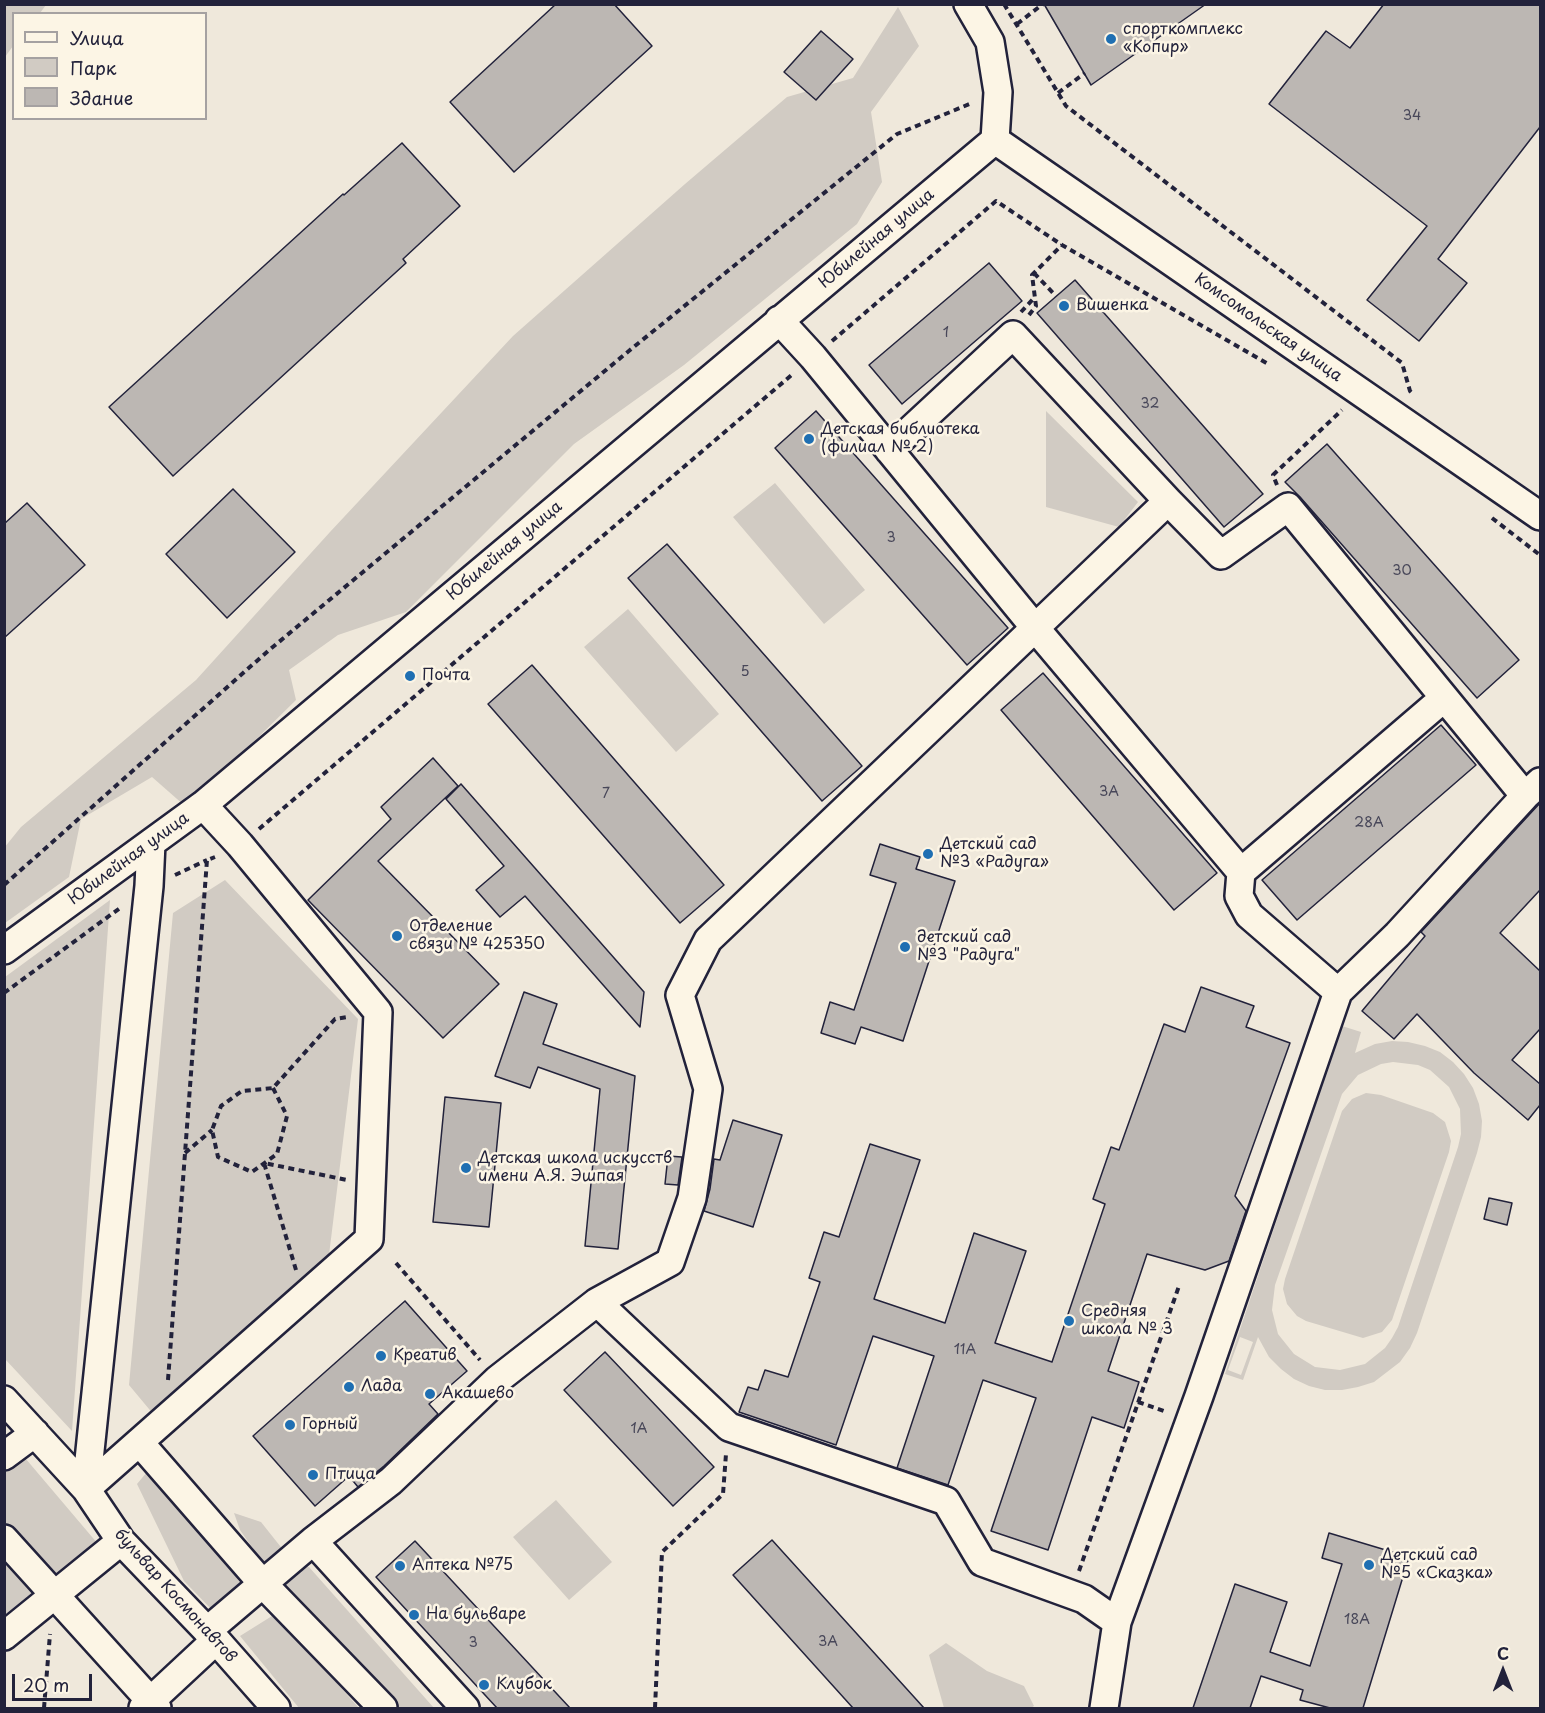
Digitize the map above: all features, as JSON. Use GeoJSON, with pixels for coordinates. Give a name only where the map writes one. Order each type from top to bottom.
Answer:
{"type":"FeatureCollection","features":[{"type":"Feature","properties":{"kind":"street"},"geometry":{"type":"LineString","coordinates":[[968,4],[990,42],[998,92],[995,140]]}},
{"type":"Feature","properties":{"kind":"street","name":"Юбилейная улица"},"geometry":{"type":"LineString","coordinates":[[4,950],[203,805],[995,140]]}},
{"type":"Feature","properties":{"kind":"street","name":"Комсомольская улица"},"geometry":{"type":"LineString","coordinates":[[995,140],[1540,516]]}},
{"type":"Feature","properties":{"kind":"street"},"geometry":{"type":"LineString","coordinates":[[780,320],[1241,872]]}},
{"type":"Feature","properties":{"kind":"street"},"geometry":{"type":"LineString","coordinates":[[889,450],[1017,324],[1168,501],[1221,555],[1288,507],[1444,698],[1533,789],[1396,935],[1338,992],[1199,1396],[1117,1622],[1104,1708]]}},
{"type":"Feature","properties":{"kind":"street"},"geometry":{"type":"LineString","coordinates":[[4,1539],[150,1706],[212,1636],[263,1584],[390,1481],[497,1380],[597,1302],[670,1262],[692,1198],[708,1089],[680,995],[708,940],[1168,501]]}},
{"type":"Feature","properties":{"kind":"street"},"geometry":{"type":"LineString","coordinates":[[1338,992],[1249,915],[1239,896],[1241,872],[1444,698]]}},
{"type":"Feature","properties":{"kind":"street"},"geometry":{"type":"LineString","coordinates":[[86,1489],[369,1239],[378,1012],[240,845],[203,805]]}},
{"type":"Feature","properties":{"kind":"street"},"geometry":{"type":"LineString","coordinates":[[86,1489],[149,886],[150,843]]}},
{"type":"Feature","properties":{"kind":"street"},"geometry":{"type":"LineString","coordinates":[[597,1302],[729,1427],[945,1501],[982,1562],[1084,1599],[1117,1622]]}},
{"type":"Feature","properties":{"kind":"street","name":"бульвар Космонавтов"},"geometry":{"type":"LineString","coordinates":[[4,1400],[86,1489],[121,1541],[212,1636],[276,1708]]}},
{"type":"Feature","properties":{"kind":"street"},"geometry":{"type":"LineString","coordinates":[[4,1456],[35,1433]]}},
{"type":"Feature","properties":{"kind":"street"},"geometry":{"type":"LineString","coordinates":[[140,1443],[263,1584],[382,1708]]}},
{"type":"Feature","properties":{"kind":"street"},"geometry":{"type":"LineString","coordinates":[[4,1636],[121,1541]]}},
{"type":"Feature","properties":{"kind":"street"},"geometry":{"type":"LineString","coordinates":[[313,1542],[465,1708]]}},
{"type":"Feature","properties":{"kind":"path"},"geometry":{"type":"LineString","coordinates":[[1005,4],[1066,106],[1402,363]]}},
{"type":"Feature","properties":{"kind":"path"},"geometry":{"type":"LineString","coordinates":[[1016,24],[1042,4]]}},
{"type":"Feature","properties":{"kind":"path"},"geometry":{"type":"LineString","coordinates":[[1058,93],[1085,73]]}},
{"type":"Feature","properties":{"kind":"path"},"geometry":{"type":"LineString","coordinates":[[4,885],[268,651],[621,357],[897,134],[998,92]]}},
{"type":"Feature","properties":{"kind":"path"},"geometry":{"type":"LineString","coordinates":[[4,993],[149,886],[240,845],[996,201],[1062,245],[1274,367]]}},
{"type":"Feature","properties":{"kind":"path"},"geometry":{"type":"LineString","coordinates":[[1017,324],[1036,306],[1032,275],[1062,245]]}},
{"type":"Feature","properties":{"kind":"path"},"geometry":{"type":"LineString","coordinates":[[1034,273],[1056,296]]}},
{"type":"Feature","properties":{"kind":"path"},"geometry":{"type":"LineString","coordinates":[[1017,324],[1035,297]]}},
{"type":"Feature","properties":{"kind":"path"},"geometry":{"type":"LineString","coordinates":[[1288,507],[1273,475],[1345,408],[1335,402]]}},
{"type":"Feature","properties":{"kind":"path"},"geometry":{"type":"LineString","coordinates":[[167,1392],[207,860]]}},
{"type":"Feature","properties":{"kind":"path"},"geometry":{"type":"LineString","coordinates":[[185,1153],[212,1130],[221,1106],[242,1091],[273,1088],[335,1018],[378,1012]]}},
{"type":"Feature","properties":{"kind":"path"},"geometry":{"type":"LineString","coordinates":[[212,1130],[218,1157],[252,1172],[277,1154],[287,1116],[273,1088]]}},
{"type":"Feature","properties":{"kind":"path"},"geometry":{"type":"LineString","coordinates":[[264,1163],[371,1185]]}},
{"type":"Feature","properties":{"kind":"path"},"geometry":{"type":"LineString","coordinates":[[264,1163],[304,1297]]}},
{"type":"Feature","properties":{"kind":"path"},"geometry":{"type":"LineString","coordinates":[[396,1263],[497,1380]]}},
{"type":"Feature","properties":{"kind":"path"},"geometry":{"type":"LineString","coordinates":[[1071,1594],[1179,1286]]}},
{"type":"Feature","properties":{"kind":"path"},"geometry":{"type":"LineString","coordinates":[[655,1708],[662,1552],[723,1494],[729,1427]]}},
{"type":"Feature","properties":{"kind":"path"},"geometry":{"type":"LineString","coordinates":[[44,1708],[53,1595]]}},
{"type":"Feature","properties":{"kind":"green space"},"geometry":{"type":"Polygon","coordinates":[[[5,4],[46,5],[41,12],[12,12],[12,47],[5,57],[5,4]]]}},
{"type":"Feature","properties":{"kind":"green space"},"geometry":{"type":"Polygon","coordinates":[[[898,7],[919,46],[871,112],[882,182],[857,224],[684,365],[574,444],[406,612],[338,635],[289,670],[296,700],[185,806],[152,777],[81,819],[69,877],[5,923],[4,848],[21,827],[196,680],[513,336],[787,97],[853,78],[898,7]]]}},
{"type":"Feature","properties":{"kind":"green space"},"geometry":{"type":"Polygon","coordinates":[[[1046,411],[1138,502],[1119,527],[1046,507],[1046,411]]]}},
{"type":"Feature","properties":{"kind":"green space"},"geometry":{"type":"Polygon","coordinates":[[[775,483],[865,590],[824,624],[733,517],[775,483]]]}},
{"type":"Feature","properties":{"kind":"green space"},"geometry":{"type":"Polygon","coordinates":[[[628,609],[719,714],[676,752],[584,647],[628,609]]]}},
{"type":"Feature","properties":{"kind":"green space"},"geometry":{"type":"Polygon","coordinates":[[[225,880],[358,1019],[329,1255],[154,1415],[129,1385],[173,913],[225,880]]]}},
{"type":"Feature","properties":{"kind":"green space"},"geometry":{"type":"Polygon","coordinates":[[[110,900],[72,1431],[5,1359],[5,977],[110,900]]]}},
{"type":"Feature","properties":{"kind":"green space"},"geometry":{"type":"Polygon","coordinates":[[[1342,1026],[1361,1032],[1355,1053],[1375,1044],[1392,1041],[1408,1042],[1440,1052],[1464,1074],[1473,1088],[1482,1121],[1481,1137],[1417,1333],[1410,1348],[1400,1362],[1374,1382],[1342,1390],[1325,1390],[1294,1379],[1269,1357],[1258,1337],[1243,1380],[1225,1374],[1342,1026]],[[1393,1062],[1381,1064],[1358,1075],[1342,1094],[1275,1285],[1272,1310],[1278,1334],[1294,1354],[1315,1367],[1340,1370],[1365,1364],[1385,1348],[1392,1338],[1398,1327],[1458,1147],[1461,1134],[1460,1109],[1449,1087],[1430,1070],[1418,1065],[1393,1062]],[[1240,1337],[1228,1370],[1241,1375],[1253,1342],[1240,1337]]]}},
{"type":"Feature","properties":{"kind":"green space"},"geometry":{"type":"Polygon","coordinates":[[[1366,1093],[1381,1095],[1433,1113],[1445,1122],[1451,1141],[1392,1320],[1382,1332],[1363,1338],[1306,1321],[1297,1316],[1287,1304],[1283,1289],[1342,1111],[1352,1099],[1366,1093]]]}},
{"type":"Feature","properties":{"kind":"green space"},"geometry":{"type":"Polygon","coordinates":[[[20,1452],[98,1544],[5,1622],[5,1465],[20,1452]]]}},
{"type":"Feature","properties":{"kind":"green space"},"geometry":{"type":"Polygon","coordinates":[[[147,1472],[201,1528],[243,1587],[215,1613],[184,1581],[137,1484],[147,1472]]]}},
{"type":"Feature","properties":{"kind":"green space"},"geometry":{"type":"Polygon","coordinates":[[[556,1500],[612,1562],[569,1600],[513,1537],[556,1500]]]}},
{"type":"Feature","properties":{"kind":"green space"},"geometry":{"type":"Polygon","coordinates":[[[234,1513],[261,1522],[288,1556],[268,1570],[240,1530],[234,1513]]]}},
{"type":"Feature","properties":{"kind":"green space"},"geometry":{"type":"Polygon","coordinates":[[[309,1567],[434,1708],[396,1708],[285,1585],[290,1569],[309,1567]]]}},
{"type":"Feature","properties":{"kind":"green space"},"geometry":{"type":"Polygon","coordinates":[[[272,1616],[359,1708],[299,1708],[240,1636],[272,1616]]]}},
{"type":"Feature","properties":{"kind":"green space"},"geometry":{"type":"Polygon","coordinates":[[[946,1643],[987,1671],[1024,1686],[1034,1706],[1031,1708],[944,1708],[929,1655],[946,1643]]]}},
{"type":"Feature","properties":{"kind":"building"},"geometry":{"type":"Polygon","coordinates":[[[556,4],[614,4],[652,46],[514,172],[450,102],[556,4]]]}},
{"type":"Feature","properties":{"kind":"building","name":"спорткомплекс «Копир»"},"geometry":{"type":"Polygon","coordinates":[[[1044,4],[1206,4],[1091,85],[1044,4]]]}},
{"type":"Feature","properties":{"kind":"building"},"geometry":{"type":"Polygon","coordinates":[[[1384,4],[1540,4],[1540,127],[1438,259],[1467,283],[1419,341],[1367,300],[1427,226],[1269,104],[1326,31],[1350,48],[1384,4]]]}},
{"type":"Feature","properties":{"kind":"building"},"geometry":{"type":"Polygon","coordinates":[[[821,31],[853,59],[816,100],[784,72],[821,31]]]}},
{"type":"Feature","properties":{"kind":"building"},"geometry":{"type":"Polygon","coordinates":[[[402,143],[460,206],[403,259],[406,263],[173,476],[109,407],[402,143]]]}},
{"type":"Feature","properties":{"kind":"building"},"geometry":{"type":"Polygon","coordinates":[[[989,263],[1022,301],[902,404],[869,365],[989,263]]]}},
{"type":"Feature","properties":{"kind":"building"},"geometry":{"type":"Polygon","coordinates":[[[1075,280],[1263,494],[1224,527],[1037,313],[1075,280]]]}},
{"type":"Feature","properties":{"kind":"building"},"geometry":{"type":"Polygon","coordinates":[[[816,411],[1008,628],[967,665],[775,448],[816,411]]]}},
{"type":"Feature","properties":{"kind":"building"},"geometry":{"type":"Polygon","coordinates":[[[1327,444],[1519,660],[1477,698],[1285,482],[1327,444]]]}},
{"type":"Feature","properties":{"kind":"building"},"geometry":{"type":"Polygon","coordinates":[[[233,489],[295,552],[227,618],[166,554],[233,489]]]}},
{"type":"Feature","properties":{"kind":"building"},"geometry":{"type":"Polygon","coordinates":[[[27,503],[85,565],[4,638],[4,524],[27,503]]]}},
{"type":"Feature","properties":{"kind":"building"},"geometry":{"type":"Polygon","coordinates":[[[667,544],[862,766],[822,801],[628,578],[667,544]]]}},
{"type":"Feature","properties":{"kind":"building"},"geometry":{"type":"Polygon","coordinates":[[[532,665],[724,885],[680,923],[488,704],[532,665]]]}},
{"type":"Feature","properties":{"kind":"building"},"geometry":{"type":"Polygon","coordinates":[[[1043,673],[1217,873],[1174,910],[1001,710],[1043,673]]]}},
{"type":"Feature","properties":{"kind":"building"},"geometry":{"type":"Polygon","coordinates":[[[1441,725],[1476,765],[1297,920],[1262,880],[1441,725]]]}},
{"type":"Feature","properties":{"kind":"building","name":"Отделение связи № 425350"},"geometry":{"type":"Polygon","coordinates":[[[433,758],[458,786],[378,861],[499,984],[443,1038],[308,900],[391,819],[381,807],[433,758]]]}},
{"type":"Feature","properties":{"kind":"building"},"geometry":{"type":"Polygon","coordinates":[[[461,784],[644,992],[640,1027],[525,896],[500,917],[476,890],[504,866],[446,799],[461,784]]]}},
{"type":"Feature","properties":{"kind":"building"},"geometry":{"type":"Polygon","coordinates":[[[1540,803],[1540,890],[1500,933],[1540,971],[1540,1029],[1512,1060],[1540,1084],[1540,1105],[1528,1120],[1474,1073],[1417,1014],[1394,1039],[1362,1011],[1425,936],[1421,932],[1540,803]]]}},
{"type":"Feature","properties":{"kind":"building","name":"детский сад №3 \"Радуга\""},"geometry":{"type":"Polygon","coordinates":[[[880,844],[920,857],[916,869],[955,881],[903,1041],[861,1027],[855,1044],[821,1033],[830,1002],[854,1010],[896,883],[870,875],[880,844]]]}},
{"type":"Feature","properties":{"kind":"building"},"geometry":{"type":"Polygon","coordinates":[[[1201,987],[1254,1006],[1246,1027],[1290,1043],[1235,1196],[1246,1211],[1229,1261],[1205,1270],[1147,1254],[1108,1371],[1139,1382],[1124,1428],[1092,1417],[1048,1550],[991,1531],[1036,1398],[983,1380],[948,1485],[897,1468],[934,1356],[873,1336],[836,1445],[739,1412],[748,1387],[758,1390],[765,1370],[788,1377],[820,1282],[809,1278],[824,1232],[839,1237],[870,1144],[920,1160],[874,1299],[945,1323],[974,1233],[1026,1251],[995,1343],[1052,1362],[1105,1204],[1093,1199],[1111,1147],[1119,1150],[1164,1024],[1185,1032],[1201,987]]]}},
{"type":"Feature","properties":{"kind":"building"},"geometry":{"type":"Polygon","coordinates":[[[524,992],[557,1004],[543,1044],[635,1076],[618,1249],[585,1246],[600,1089],[538,1067],[530,1088],[495,1076],[524,992]]]}},
{"type":"Feature","properties":{"kind":"building","name":"Детская школа искусств имени А.Я. Эшпая"},"geometry":{"type":"Polygon","coordinates":[[[445,1097],[501,1103],[489,1227],[433,1222],[445,1097]]]}},
{"type":"Feature","properties":{"kind":"building"},"geometry":{"type":"Polygon","coordinates":[[[733,1120],[782,1135],[753,1227],[704,1211],[714,1159],[720,1160],[733,1120]]]}},
{"type":"Feature","properties":{"kind":"building"},"geometry":{"type":"Polygon","coordinates":[[[668,1156],[682,1157],[678,1185],[665,1184],[668,1156]]]}},
{"type":"Feature","properties":{"kind":"building"},"geometry":{"type":"Polygon","coordinates":[[[1489,1198],[1512,1203],[1507,1225],[1484,1219],[1489,1198]]]}},
{"type":"Feature","properties":{"kind":"building"},"geometry":{"type":"Polygon","coordinates":[[[405,1301],[467,1371],[429,1404],[438,1414],[384,1466],[358,1487],[349,1476],[315,1506],[253,1436],[405,1301]]]}},
{"type":"Feature","properties":{"kind":"building"},"geometry":{"type":"Polygon","coordinates":[[[605,1352],[714,1467],[673,1506],[564,1390],[605,1352]]]}},
{"type":"Feature","properties":{"kind":"building"},"geometry":{"type":"Polygon","coordinates":[[[1329,1533],[1409,1557],[1363,1708],[1330,1708],[1300,1700],[1303,1690],[1261,1676],[1250,1708],[1193,1708],[1235,1584],[1287,1602],[1270,1652],[1310,1666],[1342,1564],[1322,1558],[1329,1533]]]}},
{"type":"Feature","properties":{"kind":"building"},"geometry":{"type":"Polygon","coordinates":[[[772,1540],[924,1708],[853,1708],[733,1575],[772,1540]]]}},
{"type":"Feature","properties":{"kind":"building"},"geometry":{"type":"Polygon","coordinates":[[[415,1541],[570,1708],[497,1708],[376,1577],[415,1541]]]}},
{"type":"Feature","properties":{"kind":"place","name":"спорткомплекс «Копир»"},"geometry":{"type":"Point","coordinates":[1111,39]}},
{"type":"Feature","properties":{"kind":"place","name":"Вишенка"},"geometry":{"type":"Point","coordinates":[1064,306]}},
{"type":"Feature","properties":{"kind":"place","name":"Детская библиотека (филиал № 2)"},"geometry":{"type":"Point","coordinates":[809,439]}},
{"type":"Feature","properties":{"kind":"place","name":"Почта"},"geometry":{"type":"Point","coordinates":[410,676]}},
{"type":"Feature","properties":{"kind":"place","name":"Детский сад №3 «Радуга»"},"geometry":{"type":"Point","coordinates":[928,854]}},
{"type":"Feature","properties":{"kind":"place","name":"Отделение связи № 425350"},"geometry":{"type":"Point","coordinates":[397,936]}},
{"type":"Feature","properties":{"kind":"place","name":"детский сад №3 \"Радуга\""},"geometry":{"type":"Point","coordinates":[905,947]}},
{"type":"Feature","properties":{"kind":"place","name":"Детская школа искусств имени А.Я. Эшпая"},"geometry":{"type":"Point","coordinates":[466,1168]}},
{"type":"Feature","properties":{"kind":"place","name":"Средняя школа № 3"},"geometry":{"type":"Point","coordinates":[1069,1321]}},
{"type":"Feature","properties":{"kind":"place","name":"Креатив"},"geometry":{"type":"Point","coordinates":[381,1356]}},
{"type":"Feature","properties":{"kind":"place","name":"Лада"},"geometry":{"type":"Point","coordinates":[349,1387]}},
{"type":"Feature","properties":{"kind":"place","name":"Акашево"},"geometry":{"type":"Point","coordinates":[430,1394]}},
{"type":"Feature","properties":{"kind":"place","name":"Горный"},"geometry":{"type":"Point","coordinates":[290,1425]}},
{"type":"Feature","properties":{"kind":"place","name":"Птица"},"geometry":{"type":"Point","coordinates":[313,1475]}},
{"type":"Feature","properties":{"kind":"place","name":"Детский сад №5 «Сказка»"},"geometry":{"type":"Point","coordinates":[1369,1565]}},
{"type":"Feature","properties":{"kind":"place","name":"Аптека №75"},"geometry":{"type":"Point","coordinates":[400,1566]}},
{"type":"Feature","properties":{"kind":"place","name":"На бульваре"},"geometry":{"type":"Point","coordinates":[414,1615]}},
{"type":"Feature","properties":{"kind":"place","name":"Клубок"},"geometry":{"type":"Point","coordinates":[484,1685]}}]}
